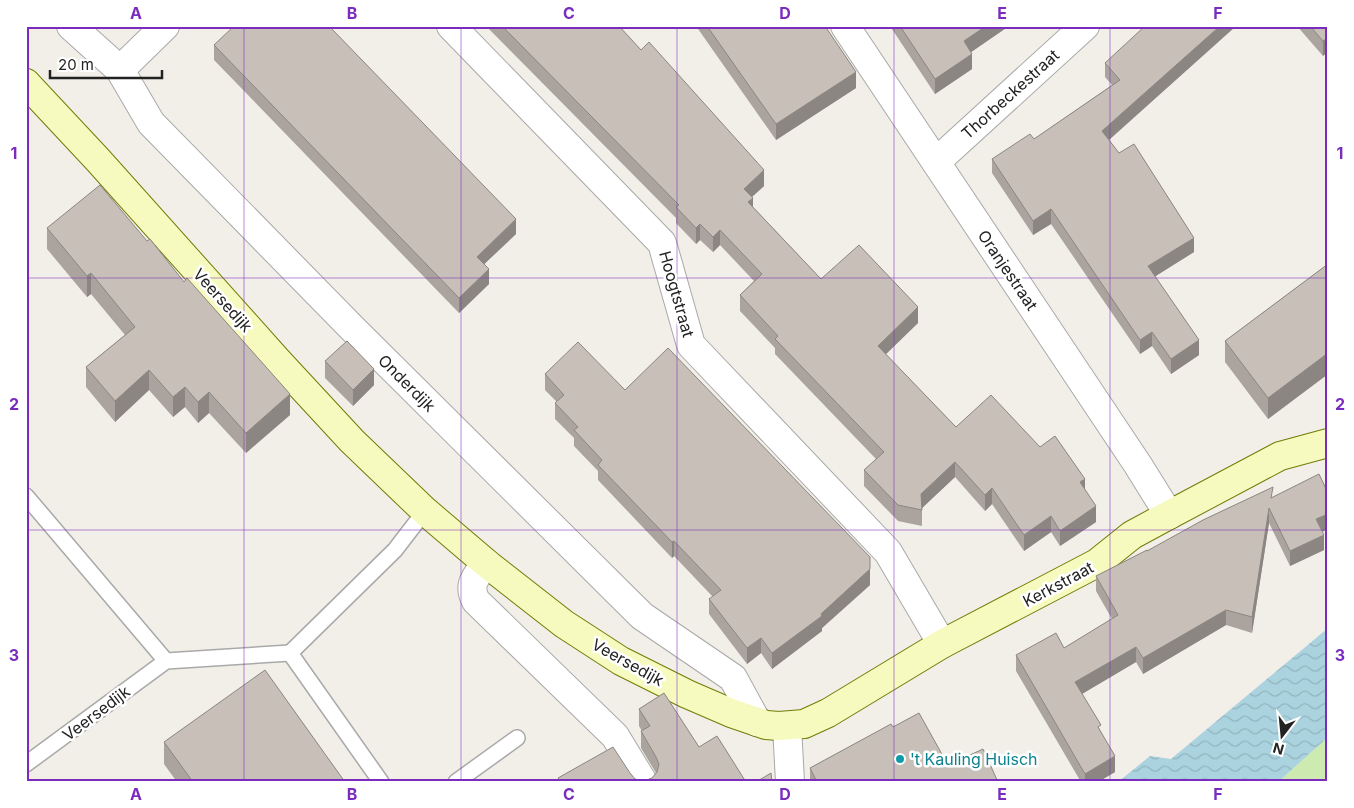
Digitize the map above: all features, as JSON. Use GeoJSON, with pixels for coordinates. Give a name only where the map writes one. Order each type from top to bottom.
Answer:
{"type":"FeatureCollection","features":[{"type":"Feature","properties":{"kind":"main road","name":"Veersedijk"},"geometry":{"type":"LineString","coordinates":[[26,84],[98,160],[352,441],[425,511],[486,563],[564,624],[621,661],[687,694],[731,713],[766,725],[787,726]]}},
{"type":"Feature","properties":{"kind":"main road","name":"Kerkstraat"},"geometry":{"type":"LineString","coordinates":[[787,726],[804,724],[828,713],[942,644],[1098,563],[1132,535],[1280,456],[1328,443]]}},
{"type":"Feature","properties":{"kind":"street","name":"Onderdijk"},"geometry":{"type":"LineString","coordinates":[[71,26],[120,70],[151,123],[352,328],[642,616],[734,678],[757,722]]}},
{"type":"Feature","properties":{"kind":"street"},"geometry":{"type":"LineString","coordinates":[[120,70],[166,26]]}},
{"type":"Feature","properties":{"kind":"street","name":"Hoogtstraat"},"geometry":{"type":"LineString","coordinates":[[451,26],[662,243],[691,345],[888,552],[942,644]]}},
{"type":"Feature","properties":{"kind":"street","name":"Oranjestraat"},"geometry":{"type":"LineString","coordinates":[[845,26],[1138,465],[1169,515]]}},
{"type":"Feature","properties":{"kind":"street","name":"Thorbeckestraat"},"geometry":{"type":"LineString","coordinates":[[936,162],[1085,26]]}},
{"type":"Feature","properties":{"kind":"street"},"geometry":{"type":"LineString","coordinates":[[486,563],[474,578],[472,584],[473,595],[476,601],[615,736],[643,782]]}},
{"type":"Feature","properties":{"kind":"street"},"geometry":{"type":"LineString","coordinates":[[787,726],[790,782]]}},
{"type":"Feature","properties":{"kind":"lane"},"geometry":{"type":"LineString","coordinates":[[26,496],[166,661],[290,653],[395,550],[425,511]]}},
{"type":"Feature","properties":{"kind":"lane"},"geometry":{"type":"LineString","coordinates":[[290,653],[381,782]]}},
{"type":"Feature","properties":{"kind":"lane","name":"Veersedijk"},"geometry":{"type":"LineString","coordinates":[[26,764],[166,661]]}},
{"type":"Feature","properties":{"kind":"lane"},"geometry":{"type":"LineString","coordinates":[[456,782],[518,738]]}},
{"type":"Feature","properties":{"kind":"green space"},"geometry":{"type":"Polygon","coordinates":[[[1328,737],[1328,782],[1278,782],[1328,737]]]}},
{"type":"Feature","properties":{"kind":"water"},"geometry":{"type":"Polygon","coordinates":[[[1328,628],[1328,737],[1278,782],[1118,782],[1150,756],[1171,759],[1328,628]]]}},
{"type":"Feature","properties":{"kind":"building"},"geometry":{"type":"Polygon","coordinates":[[[234,26],[329,26],[516,219],[477,257],[489,269],[459,298],[214,45],[234,26]]]}},
{"type":"Feature","properties":{"kind":"building"},"geometry":{"type":"Polygon","coordinates":[[[502,26],[619,26],[641,50],[649,42],[764,170],[744,189],[753,198],[748,202],[821,279],[859,245],[918,307],[878,346],[956,427],[991,395],[1040,447],[1055,436],[1085,479],[1080,482],[1096,506],[1060,531],[1051,516],[1024,535],[992,488],[985,495],[955,462],[921,494],[922,510],[898,505],[864,470],[884,452],[775,339],[778,336],[740,295],[762,274],[720,230],[713,237],[700,224],[696,228],[676,207],[679,205],[502,26]]]}},
{"type":"Feature","properties":{"kind":"building"},"geometry":{"type":"Polygon","coordinates":[[[707,26],[825,26],[856,72],[776,124],[707,26]]]}},
{"type":"Feature","properties":{"kind":"building"},"geometry":{"type":"Polygon","coordinates":[[[900,26],[986,26],[964,41],[972,54],[935,79],[900,26]]]}},
{"type":"Feature","properties":{"kind":"building"},"geometry":{"type":"Polygon","coordinates":[[[1145,26],[1220,26],[1102,131],[1119,153],[1134,144],[1194,238],[1148,266],[1199,340],[1171,359],[1152,332],[1140,340],[1051,209],[1033,221],[992,159],[1030,134],[1034,139],[1120,80],[1105,63],[1145,26]]]}},
{"type":"Feature","properties":{"kind":"building"},"geometry":{"type":"Polygon","coordinates":[[[1310,26],[1328,26],[1328,38],[1323,41],[1310,26]]]}},
{"type":"Feature","properties":{"kind":"building"},"geometry":{"type":"Polygon","coordinates":[[[100,185],[147,241],[150,239],[184,282],[187,278],[290,394],[246,433],[209,392],[198,402],[185,387],[173,397],[149,370],[115,401],[86,367],[135,327],[91,273],[87,276],[47,228],[100,185]]]}},
{"type":"Feature","properties":{"kind":"building"},"geometry":{"type":"Polygon","coordinates":[[[1328,264],[1328,353],[1268,398],[1225,341],[1328,264]]]}},
{"type":"Feature","properties":{"kind":"building"},"geometry":{"type":"Polygon","coordinates":[[[347,341],[374,369],[353,390],[325,361],[347,341]]]}},
{"type":"Feature","properties":{"kind":"building"},"geometry":{"type":"Polygon","coordinates":[[[578,342],[625,390],[668,348],[870,557],[870,569],[821,614],[822,616],[772,653],[761,638],[747,648],[709,599],[721,590],[598,465],[602,460],[574,430],[578,427],[555,403],[564,395],[545,374],[578,342]]]}},
{"type":"Feature","properties":{"kind":"building"},"geometry":{"type":"Polygon","coordinates":[[[1319,474],[1328,493],[1328,514],[1316,519],[1324,535],[1290,551],[1269,508],[1252,617],[1226,610],[1143,658],[1136,647],[1075,682],[1101,725],[1098,727],[1115,756],[1085,774],[1016,655],[1056,633],[1064,648],[1118,615],[1096,576],[1203,520],[1273,487],[1271,498],[1319,474]]]}},
{"type":"Feature","properties":{"kind":"building"},"geometry":{"type":"Polygon","coordinates":[[[265,670],[345,782],[193,782],[164,742],[265,670]]]}},
{"type":"Feature","properties":{"kind":"building"},"geometry":{"type":"Polygon","coordinates":[[[664,693],[699,747],[717,736],[746,782],[561,782],[558,778],[613,747],[635,779],[644,781],[652,778],[657,772],[659,764],[641,731],[650,726],[639,709],[664,693]]]}},
{"type":"Feature","properties":{"kind":"building"},"geometry":{"type":"Polygon","coordinates":[[[919,713],[948,765],[983,749],[998,782],[817,782],[810,768],[891,724],[893,727],[919,713]]]}},
{"type":"Feature","properties":{"kind":"building"},"geometry":{"type":"Polygon","coordinates":[[[771,773],[772,782],[756,782],[771,773]]]}},
{"type":"Feature","properties":{"kind":"place","name":"'t Kauling Huisch"},"geometry":{"type":"Point","coordinates":[900,759]}}]}
